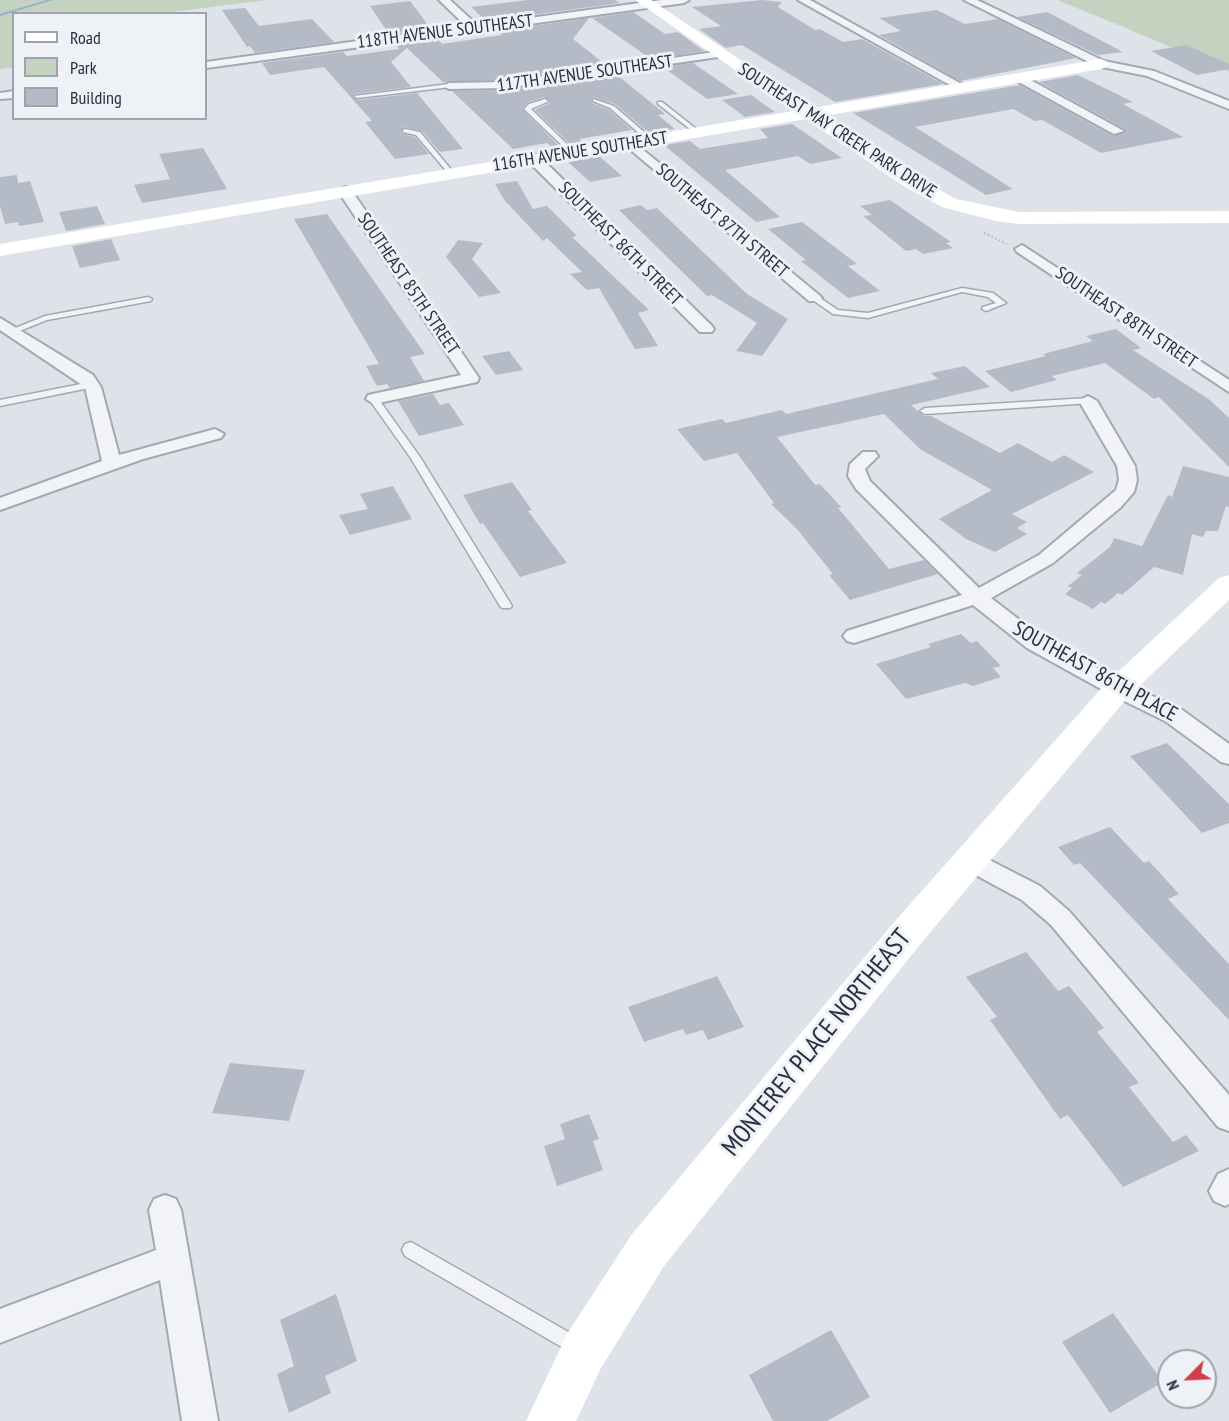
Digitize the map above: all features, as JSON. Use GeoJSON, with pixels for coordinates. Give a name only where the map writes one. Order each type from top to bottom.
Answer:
{"type":"FeatureCollection","features":[{"type":"Feature","properties":{"kind":"street"},"geometry":{"type":"LineString","coordinates":[[444,0],[473,27]]}},
{"type":"Feature","properties":{"kind":"street","name":"118TH AVENUE SOUTHEAST"},"geometry":{"type":"LineString","coordinates":[[207,64],[646,2],[684,0]]}},
{"type":"Feature","properties":{"kind":"street"},"geometry":{"type":"LineString","coordinates":[[803,0],[961,87]]}},
{"type":"Feature","properties":{"kind":"street"},"geometry":{"type":"LineString","coordinates":[[969,0],[1101,64],[1150,73],[1229,105]]}},
{"type":"Feature","properties":{"kind":"street","name":"SOUTHEAST MAY CREEK PARK DRIVE"},"geometry":{"type":"LineString","coordinates":[[646,2],[925,191],[949,203],[977,211],[1045,218],[1229,217]]}},
{"type":"Feature","properties":{"kind":"street","name":"117TH AVENUE SOUTHEAST"},"geometry":{"type":"LineString","coordinates":[[449,86],[504,86],[721,54]]}},
{"type":"Feature","properties":{"kind":"street","name":"116TH AVENUE SOUTHEAST"},"geometry":{"type":"LineString","coordinates":[[0,250],[1101,64]]}},
{"type":"Feature","properties":{"kind":"street"},"geometry":{"type":"LineString","coordinates":[[1019,78],[1118,130]]}},
{"type":"Feature","properties":{"kind":"street","name":"SOUTHEAST 87TH STREET"},"geometry":{"type":"LineString","coordinates":[[630,143],[814,298]]}},
{"type":"Feature","properties":{"kind":"street","name":"SOUTHEAST 86TH STREET"},"geometry":{"type":"LineString","coordinates":[[534,159],[706,329]]}},
{"type":"Feature","properties":{"kind":"street","name":"SOUTHEAST 85TH STREET"},"geometry":{"type":"LineString","coordinates":[[345,191],[471,378],[374,399]]}},
{"type":"Feature","properties":{"kind":"street","name":"116TH AVENUE SOUTHEAST"},"geometry":{"type":"LineString","coordinates":[[0,255],[59,241]]}},
{"type":"Feature","properties":{"kind":"street","name":"SOUTHEAST 88TH STREET"},"geometry":{"type":"LineString","coordinates":[[1022,249],[1229,387]]}},
{"type":"Feature","properties":{"kind":"street"},"geometry":{"type":"LineString","coordinates":[[6,327],[75,369],[91,385],[112,464]]}},
{"type":"Feature","properties":{"kind":"street"},"geometry":{"type":"LineString","coordinates":[[854,636],[976,597],[1022,576],[1046,559],[1125,492],[1128,480],[1126,466],[1088,400]]}},
{"type":"Feature","properties":{"kind":"street"},"geometry":{"type":"LineString","coordinates":[[0,504],[167,445],[215,434]]}},
{"type":"Feature","properties":{"kind":"street","name":"SOUTHEAST 86TH PLACE"},"geometry":{"type":"LineString","coordinates":[[869,456],[856,468],[857,476],[863,485],[976,597],[1035,643],[1118,689],[1173,715],[1199,731],[1229,756]]}},
{"type":"Feature","properties":{"kind":"street","name":"MONTEREY PLACE NORTHEAST"},"geometry":{"type":"LineString","coordinates":[[551,1421],[584,1351],[648,1250],[970,860],[1118,689],[1229,584]]}},
{"type":"Feature","properties":{"kind":"street"},"geometry":{"type":"LineString","coordinates":[[970,860],[1030,893],[1060,918],[1229,1117]]}},
{"type":"Feature","properties":{"kind":"street"},"geometry":{"type":"LineString","coordinates":[[165,1210],[200,1421]]}},
{"type":"Feature","properties":{"kind":"street"},"geometry":{"type":"LineString","coordinates":[[0,1326],[173,1259]]}},
{"type":"Feature","properties":{"kind":"lane"},"geometry":{"type":"LineString","coordinates":[[357,96],[449,86]]}},
{"type":"Feature","properties":{"kind":"lane"},"geometry":{"type":"LineString","coordinates":[[595,100],[612,107],[650,140]]}},
{"type":"Feature","properties":{"kind":"lane"},"geometry":{"type":"LineString","coordinates":[[545,101],[531,105],[527,110],[573,153]]}},
{"type":"Feature","properties":{"kind":"lane"},"geometry":{"type":"LineString","coordinates":[[660,103],[697,132]]}},
{"type":"Feature","properties":{"kind":"lane"},"geometry":{"type":"LineString","coordinates":[[405,131],[418,133],[451,173]]}},
{"type":"Feature","properties":{"kind":"lane"},"geometry":{"type":"LineString","coordinates":[[814,298],[837,312],[868,316],[962,290],[990,295],[1002,303],[986,309]]}},
{"type":"Feature","properties":{"kind":"lane"},"geometry":{"type":"LineString","coordinates":[[6,327],[148,299]]}},
{"type":"Feature","properties":{"kind":"lane"},"geometry":{"type":"LineString","coordinates":[[0,403],[91,385]]}},
{"type":"Feature","properties":{"kind":"lane"},"geometry":{"type":"LineString","coordinates":[[374,399],[415,457],[506,606]]}},
{"type":"Feature","properties":{"kind":"lane"},"geometry":{"type":"LineString","coordinates":[[925,411],[1088,400]]}},
{"type":"Feature","properties":{"kind":"lane"},"geometry":{"type":"LineString","coordinates":[[411,1250],[584,1351]]}},
{"type":"Feature","properties":{"kind":"green space"},"geometry":{"type":"Polygon","coordinates":[[[0,0],[267,0],[170,12],[12,12],[12,67],[0,69],[0,0]]]}},
{"type":"Feature","properties":{"kind":"green space"},"geometry":{"type":"Polygon","coordinates":[[[1057,0],[1229,0],[1229,72],[1121,26],[1057,0]]]}},
{"type":"Feature","properties":{"kind":"building"},"geometry":{"type":"Polygon","coordinates":[[[528,0],[615,0],[620,3],[486,21],[471,7],[528,0]]]}},
{"type":"Feature","properties":{"kind":"building"},"geometry":{"type":"Polygon","coordinates":[[[762,0],[782,2],[778,7],[815,30],[820,29],[843,42],[862,39],[943,84],[835,102],[742,45],[726,48],[699,29],[721,26],[692,7],[762,0]]]}},
{"type":"Feature","properties":{"kind":"building"},"geometry":{"type":"Polygon","coordinates":[[[410,1],[431,29],[389,34],[370,6],[410,1]]]}},
{"type":"Feature","properties":{"kind":"building"},"geometry":{"type":"Polygon","coordinates":[[[245,8],[259,26],[312,19],[334,42],[255,53],[250,46],[247,47],[222,10],[245,8]]]}},
{"type":"Feature","properties":{"kind":"building"},"geometry":{"type":"Polygon","coordinates":[[[937,10],[965,24],[998,19],[1076,58],[960,81],[879,35],[901,31],[879,18],[937,10]]]}},
{"type":"Feature","properties":{"kind":"building"},"geometry":{"type":"Polygon","coordinates":[[[633,12],[665,34],[678,32],[704,51],[651,59],[592,18],[633,12]]]}},
{"type":"Feature","properties":{"kind":"building"},"geometry":{"type":"Polygon","coordinates":[[[1047,12],[1123,52],[1098,55],[1017,17],[1047,12]]]}},
{"type":"Feature","properties":{"kind":"building"},"geometry":{"type":"Polygon","coordinates":[[[589,18],[573,39],[606,65],[504,80],[443,82],[407,48],[391,62],[411,87],[352,96],[357,100],[417,93],[463,149],[440,152],[422,131],[404,127],[401,133],[415,137],[429,154],[395,159],[365,122],[372,121],[324,67],[270,75],[262,63],[343,52],[347,56],[399,49],[396,44],[438,39],[442,44],[502,35],[497,31],[589,18]]]}},
{"type":"Feature","properties":{"kind":"building"},"geometry":{"type":"Polygon","coordinates":[[[1186,45],[1229,64],[1229,69],[1197,75],[1151,51],[1186,45]]]}},
{"type":"Feature","properties":{"kind":"building"},"geometry":{"type":"Polygon","coordinates":[[[693,63],[738,94],[707,99],[663,67],[693,63]]]}},
{"type":"Feature","properties":{"kind":"building"},"geometry":{"type":"Polygon","coordinates":[[[616,74],[665,114],[658,115],[675,129],[649,133],[615,104],[592,97],[592,103],[609,110],[632,130],[579,139],[585,144],[572,146],[535,110],[550,103],[544,97],[528,102],[522,109],[561,148],[554,149],[547,143],[513,149],[452,91],[504,90],[616,74]]]}},
{"type":"Feature","properties":{"kind":"building"},"geometry":{"type":"Polygon","coordinates":[[[1078,75],[1133,102],[1123,104],[1183,137],[1101,153],[1042,120],[1035,121],[1013,109],[915,127],[1013,189],[986,195],[853,113],[1020,85],[1113,136],[1126,132],[1125,129],[1039,82],[1078,75]]]}},
{"type":"Feature","properties":{"kind":"building"},"geometry":{"type":"Polygon","coordinates":[[[751,95],[775,112],[745,117],[722,100],[751,95]]]}},
{"type":"Feature","properties":{"kind":"building"},"geometry":{"type":"Polygon","coordinates":[[[792,124],[842,158],[810,164],[798,156],[725,170],[780,217],[756,222],[664,145],[690,141],[700,149],[768,138],[760,129],[792,124]]]}},
{"type":"Feature","properties":{"kind":"building"},"geometry":{"type":"Polygon","coordinates":[[[203,148],[227,189],[142,203],[134,185],[170,179],[159,154],[203,148]]]}},
{"type":"Feature","properties":{"kind":"building"},"geometry":{"type":"Polygon","coordinates":[[[599,156],[622,176],[590,182],[568,162],[599,156]]]}},
{"type":"Feature","properties":{"kind":"building"},"geometry":{"type":"Polygon","coordinates":[[[17,175],[18,183],[30,181],[44,222],[19,226],[18,222],[5,224],[0,206],[0,177],[17,175]]]}},
{"type":"Feature","properties":{"kind":"building"},"geometry":{"type":"Polygon","coordinates":[[[517,181],[533,209],[547,206],[577,236],[572,237],[649,310],[638,313],[658,346],[635,349],[599,288],[587,290],[570,274],[582,272],[547,238],[543,241],[505,201],[495,184],[517,181]]]}},
{"type":"Feature","properties":{"kind":"building"},"geometry":{"type":"Polygon","coordinates":[[[890,200],[951,242],[946,243],[953,248],[923,254],[916,249],[906,251],[863,216],[872,215],[860,206],[890,200]]]}},
{"type":"Feature","properties":{"kind":"building"},"geometry":{"type":"Polygon","coordinates":[[[641,205],[647,210],[657,208],[747,294],[788,319],[762,356],[736,351],[757,323],[712,295],[707,296],[619,210],[641,205]]]}},
{"type":"Feature","properties":{"kind":"building"},"geometry":{"type":"Polygon","coordinates":[[[97,206],[105,224],[66,231],[59,212],[97,206]]]}},
{"type":"Feature","properties":{"kind":"building"},"geometry":{"type":"Polygon","coordinates":[[[327,214],[425,354],[410,357],[424,381],[390,388],[387,384],[377,386],[366,366],[379,364],[294,219],[327,214]]]}},
{"type":"Feature","properties":{"kind":"building"},"geometry":{"type":"Polygon","coordinates":[[[802,222],[857,264],[848,266],[880,291],[848,298],[801,261],[806,260],[768,229],[802,222]]]}},
{"type":"Feature","properties":{"kind":"building"},"geometry":{"type":"Polygon","coordinates":[[[111,239],[120,260],[80,268],[72,246],[111,239]]]}},
{"type":"Feature","properties":{"kind":"building"},"geometry":{"type":"Polygon","coordinates":[[[458,240],[483,243],[472,259],[501,293],[479,297],[446,257],[458,240]]]}},
{"type":"Feature","properties":{"kind":"building"},"geometry":{"type":"Polygon","coordinates":[[[1116,329],[1141,348],[1133,350],[1210,400],[1229,418],[1229,467],[1159,397],[1154,399],[1105,363],[1052,376],[1057,380],[1011,392],[985,371],[1046,356],[1043,354],[1093,341],[1086,336],[1116,329]]]}},
{"type":"Feature","properties":{"kind":"building"},"geometry":{"type":"Polygon","coordinates":[[[509,351],[523,370],[496,375],[482,356],[509,351]]]}},
{"type":"Feature","properties":{"kind":"building"},"geometry":{"type":"Polygon","coordinates":[[[965,366],[990,387],[911,405],[924,416],[931,416],[1000,453],[1018,443],[1052,462],[1064,455],[1094,472],[1012,514],[1027,522],[1017,528],[1027,534],[995,552],[966,539],[939,519],[992,490],[920,449],[884,414],[777,437],[815,485],[820,484],[841,507],[838,508],[889,569],[924,560],[938,574],[850,600],[829,575],[833,574],[797,529],[771,504],[774,503],[737,453],[704,461],[677,429],[722,419],[726,423],[782,410],[786,414],[938,379],[931,373],[965,366]]]}},
{"type":"Feature","properties":{"kind":"building"},"geometry":{"type":"Polygon","coordinates":[[[433,394],[440,405],[449,403],[464,425],[419,436],[398,401],[433,394]]]}},
{"type":"Feature","properties":{"kind":"building"},"geometry":{"type":"Polygon","coordinates":[[[1183,466],[1229,477],[1229,507],[1226,506],[1218,531],[1206,531],[1203,537],[1192,534],[1183,575],[1154,567],[1122,595],[1118,593],[1105,604],[1101,602],[1093,609],[1065,594],[1072,588],[1068,586],[1082,575],[1077,573],[1110,547],[1114,538],[1142,546],[1168,495],[1172,497],[1183,466]]]}},
{"type":"Feature","properties":{"kind":"building"},"geometry":{"type":"Polygon","coordinates":[[[512,482],[532,510],[528,511],[567,563],[520,577],[483,523],[480,524],[463,495],[512,482]]]}},
{"type":"Feature","properties":{"kind":"building"},"geometry":{"type":"Polygon","coordinates":[[[393,486],[412,519],[350,535],[339,515],[368,509],[360,494],[393,486]]]}},
{"type":"Feature","properties":{"kind":"building"},"geometry":{"type":"Polygon","coordinates":[[[961,634],[971,643],[977,641],[1001,666],[993,668],[1001,677],[973,686],[965,683],[906,699],[876,664],[931,647],[928,644],[961,634]]]}},
{"type":"Feature","properties":{"kind":"building"},"geometry":{"type":"Polygon","coordinates":[[[1167,743],[1229,804],[1229,823],[1202,833],[1130,756],[1167,743]]]}},
{"type":"Feature","properties":{"kind":"building"},"geometry":{"type":"Polygon","coordinates":[[[1110,827],[1144,863],[1149,861],[1179,894],[1168,899],[1229,964],[1229,1020],[1080,863],[1074,865],[1058,847],[1110,827]]]}},
{"type":"Feature","properties":{"kind":"building"},"geometry":{"type":"Polygon","coordinates":[[[1026,952],[1058,991],[1069,986],[1104,1028],[1097,1032],[1139,1083],[1129,1087],[1173,1142],[1186,1135],[1199,1151],[1123,1187],[1068,1115],[1060,1119],[990,1020],[997,1017],[966,977],[1026,952]]]}},
{"type":"Feature","properties":{"kind":"building"},"geometry":{"type":"Polygon","coordinates":[[[717,976],[744,1027],[708,1040],[703,1030],[686,1035],[683,1029],[644,1042],[628,1007],[717,976]]]}},
{"type":"Feature","properties":{"kind":"building"},"geometry":{"type":"Polygon","coordinates":[[[230,1063],[305,1070],[289,1121],[212,1113],[230,1063]]]}},
{"type":"Feature","properties":{"kind":"building"},"geometry":{"type":"Polygon","coordinates":[[[589,1114],[599,1139],[593,1141],[603,1170],[557,1186],[544,1146],[565,1139],[560,1124],[589,1114]]]}},
{"type":"Feature","properties":{"kind":"building"},"geometry":{"type":"Polygon","coordinates":[[[336,1294],[357,1361],[325,1376],[331,1393],[289,1413],[277,1374],[294,1366],[280,1320],[336,1294]]]}},
{"type":"Feature","properties":{"kind":"building"},"geometry":{"type":"Polygon","coordinates":[[[1113,1313],[1157,1374],[1157,1386],[1110,1413],[1062,1342],[1113,1313]]]}},
{"type":"Feature","properties":{"kind":"building"},"geometry":{"type":"Polygon","coordinates":[[[831,1330],[870,1397],[827,1421],[773,1421],[749,1375],[831,1330]]]}},
{"type":"Feature","properties":{"kind":"waterway"},"geometry":{"type":"LineString","coordinates":[[0,15],[51,0]]}}]}
